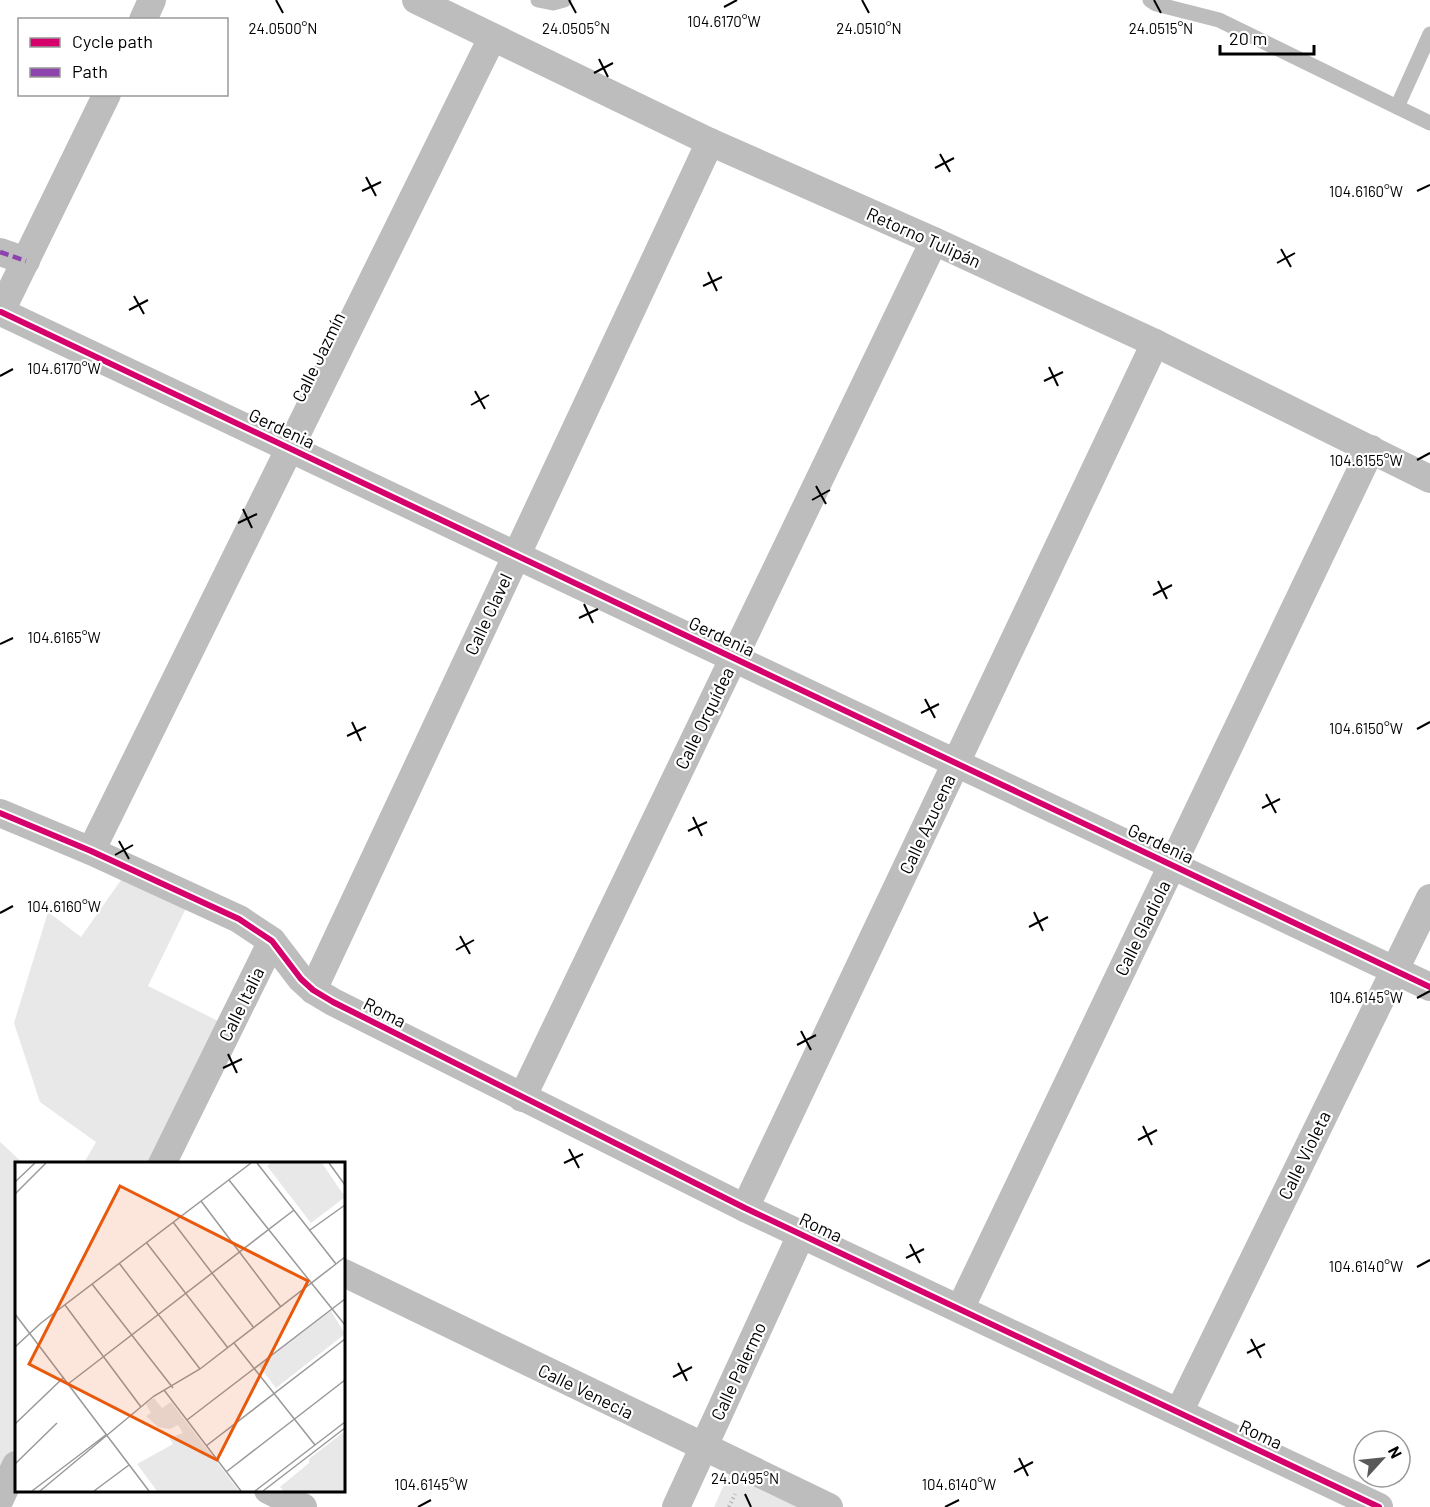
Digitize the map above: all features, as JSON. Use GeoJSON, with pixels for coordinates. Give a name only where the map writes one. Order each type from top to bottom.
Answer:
{"type":"FeatureCollection","features":[{"type":"Feature","properties":{"kind":"street"},"geometry":{"type":"LineString","coordinates":[[144,18],[152,0]]}},
{"type":"Feature","properties":{"kind":"street","name":"Retorno Tulipán"},"geometry":{"type":"LineString","coordinates":[[416,0],[710,142],[934,241],[1155,343],[1430,479]]}},
{"type":"Feature","properties":{"kind":"street","name":"Calle Jazmín"},"geometry":{"type":"LineString","coordinates":[[91,851],[492,38]]}},
{"type":"Feature","properties":{"kind":"street"},"geometry":{"type":"LineString","coordinates":[[0,313],[13,256],[105,96]]}},
{"type":"Feature","properties":{"kind":"street","name":"Calle Clavel"},"geometry":{"type":"LineString","coordinates":[[313,990],[710,142]]}},
{"type":"Feature","properties":{"kind":"street","name":"Calle Orquídea"},"geometry":{"type":"LineString","coordinates":[[522,1098],[934,241]]}},
{"type":"Feature","properties":{"kind":"street","name":"Gerdenia"},"geometry":{"type":"LineString","coordinates":[[0,313],[1430,987]]}},
{"type":"Feature","properties":{"kind":"street","name":"Calle Azucena"},"geometry":{"type":"LineString","coordinates":[[745,1208],[1155,343]]}},
{"type":"Feature","properties":{"kind":"street","name":"Calle Gladiola"},"geometry":{"type":"LineString","coordinates":[[960,1309],[1371,449]]}},
{"type":"Feature","properties":{"kind":"street","name":"Roma"},"geometry":{"type":"LineString","coordinates":[[0,813],[91,851],[239,919],[272,942],[301,979],[313,990],[522,1098],[801,1235],[1379,1507]]}},
{"type":"Feature","properties":{"kind":"street","name":"Calle Violeta"},"geometry":{"type":"LineString","coordinates":[[1179,1412],[1430,898]]}},
{"type":"Feature","properties":{"kind":"street","name":"Calle Italia"},"geometry":{"type":"LineString","coordinates":[[163,1162],[272,942]]}},
{"type":"Feature","properties":{"kind":"street","name":"Calle Palermo"},"geometry":{"type":"LineString","coordinates":[[676,1507],[801,1235]]}},
{"type":"Feature","properties":{"kind":"street","name":"Calle Venecia"},"geometry":{"type":"LineString","coordinates":[[345,1273],[829,1507]]}},
{"type":"Feature","properties":{"kind":"street"},"geometry":{"type":"LineString","coordinates":[[0,1499],[15,1467]]}},
{"type":"Feature","properties":{"kind":"street"},"geometry":{"type":"LineString","coordinates":[[270,1492],[303,1507]]}},
{"type":"Feature","properties":{"kind":"lane"},"geometry":{"type":"LineString","coordinates":[[538,0],[553,3],[564,0]]}},
{"type":"Feature","properties":{"kind":"lane"},"geometry":{"type":"LineString","coordinates":[[1150,0],[1156,4],[1219,21],[1430,123]]}},
{"type":"Feature","properties":{"kind":"lane"},"geometry":{"type":"LineString","coordinates":[[1196,15],[1202,0]]}},
{"type":"Feature","properties":{"kind":"lane"},"geometry":{"type":"LineString","coordinates":[[1397,107],[1430,34]]}},
{"type":"Feature","properties":{"kind":"shaded area"},"geometry":{"type":"Polygon","coordinates":[[[128,870],[190,900],[148,986],[220,1022],[152,1162],[85,1162],[96,1142],[40,1102],[14,1023],[48,912],[81,937],[128,870]]]}},
{"type":"Feature","properties":{"kind":"shaded area"},"geometry":{"type":"Polygon","coordinates":[[[0,1142],[22,1162],[15,1162],[15,1448],[0,1480],[0,1142]]]}},
{"type":"Feature","properties":{"kind":"shaded area"},"geometry":{"type":"Polygon","coordinates":[[[732,1467],[816,1507],[714,1507],[732,1467]]]}},
{"type":"Feature","properties":{"kind":"marked path"},"geometry":{"type":"LineString","coordinates":[[0,252],[26,261]]}},
{"type":"Feature","properties":{"kind":"cycle path"},"geometry":{"type":"LineString","coordinates":[[1,312],[1430,987]]}},
{"type":"Feature","properties":{"kind":"cycle path"},"geometry":{"type":"LineString","coordinates":[[0,813],[91,851],[239,919],[272,941],[301,979],[313,990],[333,1002],[745,1208],[1379,1507]]}}]}
